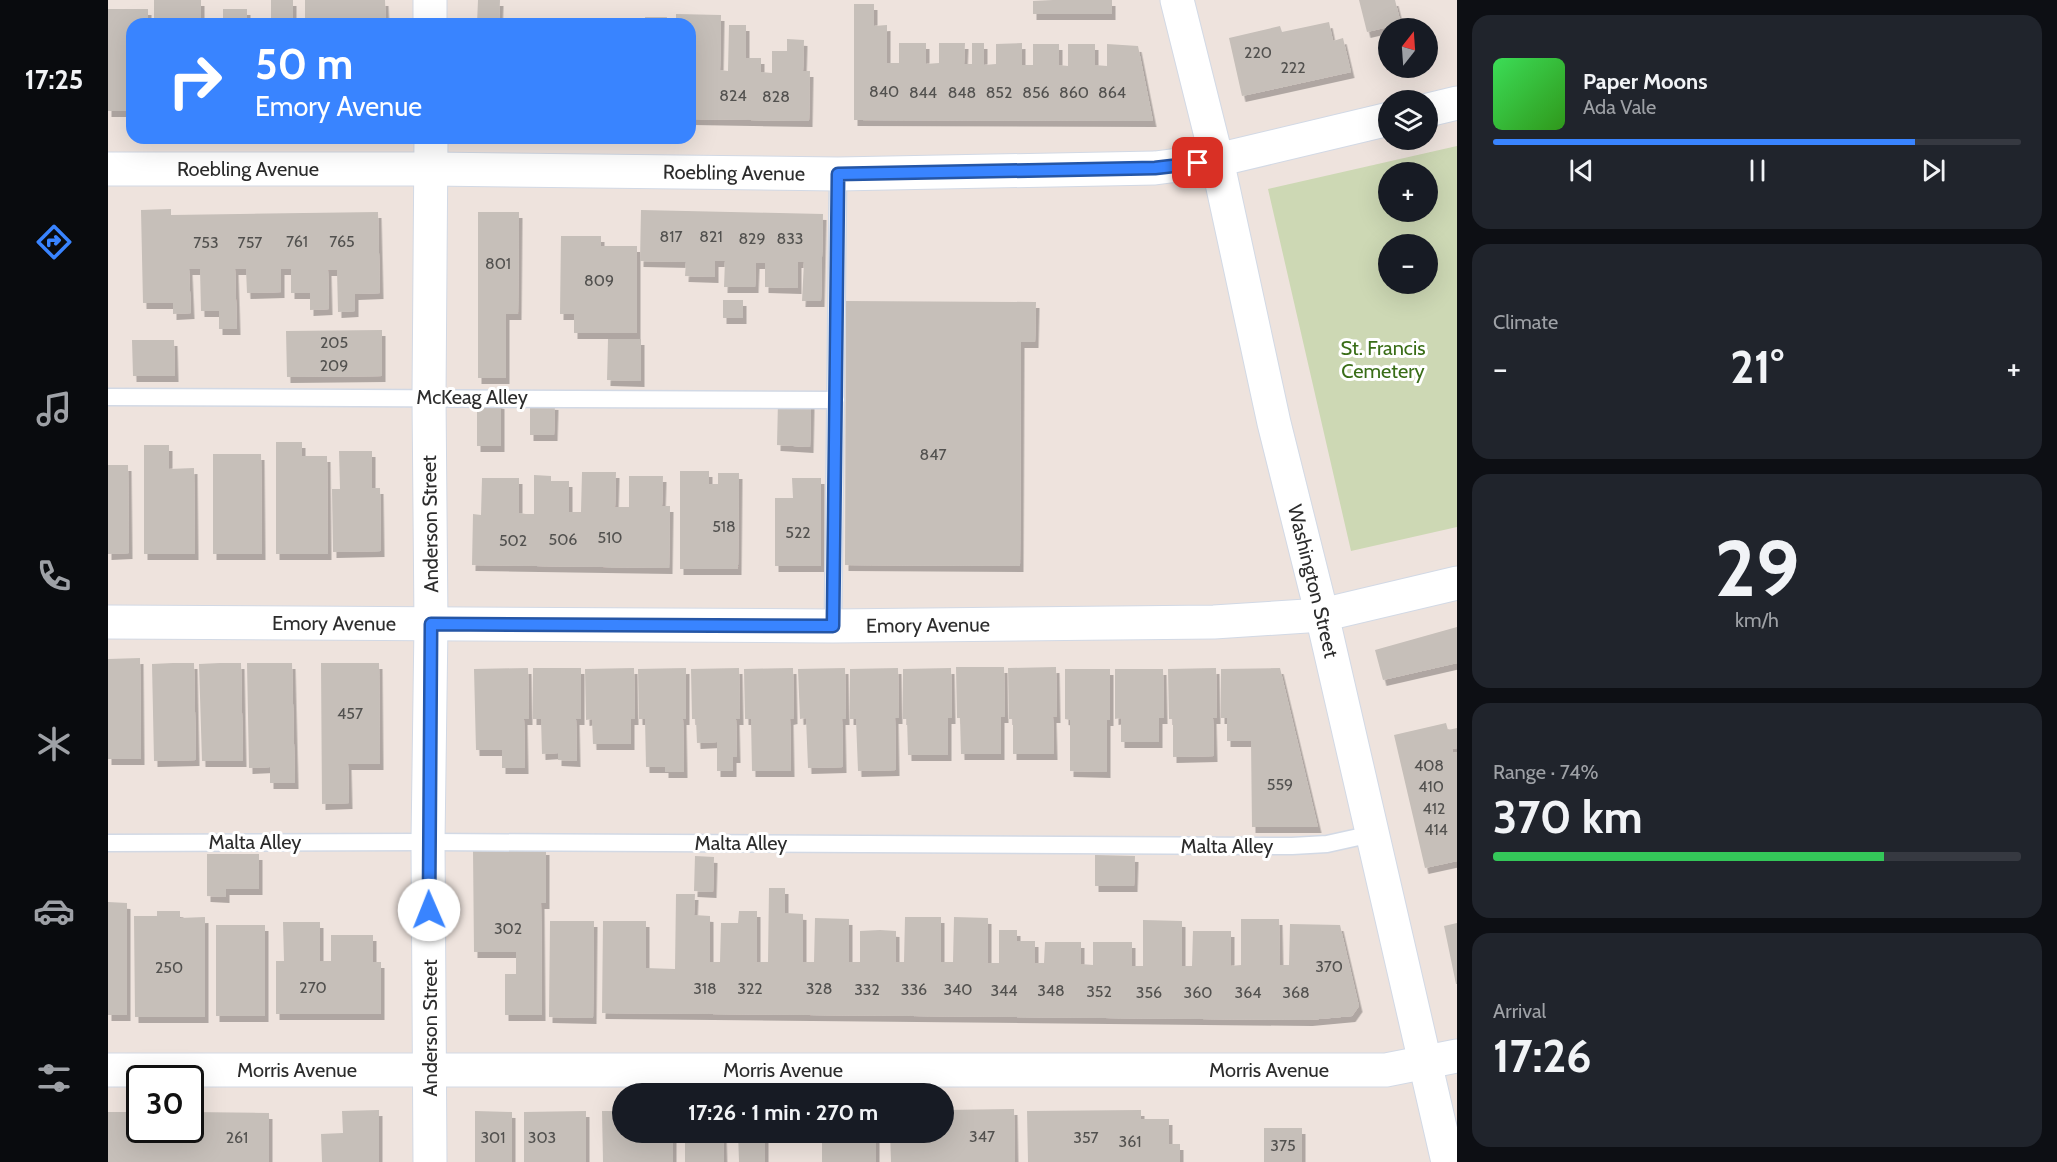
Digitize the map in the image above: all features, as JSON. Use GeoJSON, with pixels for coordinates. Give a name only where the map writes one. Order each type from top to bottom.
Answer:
{"type":"FeatureCollection","features":[{"type":"Feature","properties":{"kind":"street"},"geometry":{"type":"LineString","coordinates":[[430,0],[430,18]]}},
{"type":"Feature","properties":{"kind":"street","name":"Washington Street"},"geometry":{"type":"LineString","coordinates":[[1177,0],[1217,160],[1274,423],[1322,615],[1372,834],[1442,1060],[1448,1162]]}},
{"type":"Feature","properties":{"kind":"street"},"geometry":{"type":"LineString","coordinates":[[1438,108],[1457,103]]}},
{"type":"Feature","properties":{"kind":"street","name":"Roebling Avenue"},"geometry":{"type":"LineString","coordinates":[[108,169],[431,154],[838,174],[1155,168],[1217,160],[1378,122]]}},
{"type":"Feature","properties":{"kind":"street","name":"Anderson Street"},"geometry":{"type":"LineString","coordinates":[[430,1162],[431,154]]}},
{"type":"Feature","properties":{"kind":"street","name":"Emory Avenue"},"geometry":{"type":"LineString","coordinates":[[108,622],[833,626],[1214,622],[1322,615],[1457,583]]}},
{"type":"Feature","properties":{"kind":"street","name":"Morris Avenue"},"geometry":{"type":"LineString","coordinates":[[108,1070],[1386,1070],[1442,1060]]}},
{"type":"Feature","properties":{"kind":"lane"},"geometry":{"type":"LineString","coordinates":[[833,626],[838,174]]}},
{"type":"Feature","properties":{"kind":"lane","name":"McKeag Alley"},"geometry":{"type":"LineString","coordinates":[[108,397],[836,400]]}},
{"type":"Feature","properties":{"kind":"lane","name":"Malta Alley"},"geometry":{"type":"LineString","coordinates":[[108,843],[429,842],[1292,846],[1327,844],[1372,834]]}},
{"type":"Feature","properties":{"kind":"green space","name":"St. Francis Cemetery"},"geometry":{"type":"Polygon","coordinates":[[[1457,146],[1457,527],[1351,551],[1268,189],[1378,164],[1378,222],[1438,222],[1438,162],[1387,162],[1457,146]]]}},
{"type":"Feature","properties":{"kind":"building"},"geometry":{"type":"Polygon","coordinates":[[[154,0],[201,0],[201,18],[154,18],[154,0]]]}},
{"type":"Feature","properties":{"kind":"building"},"geometry":{"type":"Polygon","coordinates":[[[271,0],[293,0],[293,18],[271,18],[271,0]]]}},
{"type":"Feature","properties":{"kind":"building"},"geometry":{"type":"Polygon","coordinates":[[[305,0],[385,0],[386,18],[305,18],[305,0]]]}},
{"type":"Feature","properties":{"kind":"building"},"geometry":{"type":"Polygon","coordinates":[[[478,0],[500,0],[499,18],[477,18],[478,0]]]}},
{"type":"Feature","properties":{"kind":"building"},"geometry":{"type":"Polygon","coordinates":[[[1112,0],[1112,14],[1033,14],[1033,1],[1112,0]]]}},
{"type":"Feature","properties":{"kind":"building"},"geometry":{"type":"Polygon","coordinates":[[[1359,0],[1395,0],[1400,18],[1378,18],[1378,29],[1367,32],[1359,0]]]}},
{"type":"Feature","properties":{"kind":"building"},"geometry":{"type":"Polygon","coordinates":[[[854,4],[874,4],[874,26],[887,25],[887,63],[899,63],[899,43],[926,43],[926,64],[939,63],[939,43],[965,43],[964,64],[972,64],[972,43],[984,43],[984,65],[996,64],[996,44],[1022,43],[1022,65],[1033,65],[1033,44],[1059,44],[1059,65],[1068,66],[1068,44],[1095,44],[1095,65],[1107,66],[1107,44],[1138,46],[1153,121],[854,120],[854,4]]]}},
{"type":"Feature","properties":{"kind":"building"},"geometry":{"type":"Polygon","coordinates":[[[108,9],[148,9],[148,18],[126,18],[126,111],[108,111],[108,9]]]}},
{"type":"Feature","properties":{"kind":"building"},"geometry":{"type":"Polygon","coordinates":[[[223,9],[247,9],[247,18],[223,18],[223,9]]]}},
{"type":"Feature","properties":{"kind":"building"},"geometry":{"type":"Polygon","coordinates":[[[676,14],[721,15],[720,70],[728,71],[729,25],[746,25],[746,58],[761,58],[761,72],[772,73],[772,51],[787,51],[787,39],[804,40],[803,71],[810,71],[809,121],[696,119],[696,18],[676,18],[676,14]]]}},
{"type":"Feature","properties":{"kind":"building"},"geometry":{"type":"Polygon","coordinates":[[[1329,22],[1333,41],[1343,38],[1351,72],[1242,96],[1229,38],[1280,26],[1282,32],[1329,22]]]}},
{"type":"Feature","properties":{"kind":"building"},"geometry":{"type":"Polygon","coordinates":[[[171,209],[171,215],[378,212],[380,293],[355,294],[355,311],[338,312],[337,270],[328,270],[329,309],[310,310],[310,293],[291,293],[291,269],[281,269],[281,292],[247,293],[246,269],[235,269],[237,329],[219,329],[219,311],[201,311],[200,269],[189,269],[191,313],[173,314],[173,303],[143,303],[141,210],[171,209]]]}},
{"type":"Feature","properties":{"kind":"building"},"geometry":{"type":"Polygon","coordinates":[[[641,210],[823,214],[821,301],[802,301],[804,262],[798,262],[798,288],[765,287],[765,263],[756,263],[755,287],[724,287],[725,261],[715,261],[715,277],[685,276],[686,262],[640,261],[641,210]]]}},
{"type":"Feature","properties":{"kind":"building"},"geometry":{"type":"Polygon","coordinates":[[[478,212],[519,212],[518,314],[506,314],[506,378],[478,378],[478,212]]]}},
{"type":"Feature","properties":{"kind":"building"},"geometry":{"type":"Polygon","coordinates":[[[561,236],[601,236],[601,246],[637,246],[637,333],[574,333],[574,314],[560,314],[561,236]]]}},
{"type":"Feature","properties":{"kind":"building"},"geometry":{"type":"Polygon","coordinates":[[[723,300],[743,300],[743,318],[723,318],[723,300]]]}},
{"type":"Feature","properties":{"kind":"building"},"geometry":{"type":"Polygon","coordinates":[[[846,301],[1036,302],[1035,342],[1021,342],[1020,566],[845,565],[846,301]]]}},
{"type":"Feature","properties":{"kind":"building"},"geometry":{"type":"Polygon","coordinates":[[[382,330],[382,376],[287,377],[286,331],[382,330]]]}},
{"type":"Feature","properties":{"kind":"building"},"geometry":{"type":"Polygon","coordinates":[[[608,339],[641,339],[641,381],[607,380],[608,339]]]}},
{"type":"Feature","properties":{"kind":"building"},"geometry":{"type":"Polygon","coordinates":[[[132,340],[174,340],[175,376],[133,376],[132,340]]]}},
{"type":"Feature","properties":{"kind":"building"},"geometry":{"type":"Polygon","coordinates":[[[778,401],[811,402],[810,447],[777,445],[778,401]]]}},
{"type":"Feature","properties":{"kind":"building"},"geometry":{"type":"Polygon","coordinates":[[[496,402],[501,403],[501,446],[477,446],[477,412],[496,402]]]}},
{"type":"Feature","properties":{"kind":"building"},"geometry":{"type":"Polygon","coordinates":[[[530,403],[555,404],[554,435],[530,435],[530,403]]]}},
{"type":"Feature","properties":{"kind":"building"},"geometry":{"type":"Polygon","coordinates":[[[276,442],[302,442],[302,456],[327,456],[328,554],[276,554],[276,442]]]}},
{"type":"Feature","properties":{"kind":"building"},"geometry":{"type":"Polygon","coordinates":[[[144,445],[169,445],[169,469],[194,468],[195,554],[144,554],[144,445]]]}},
{"type":"Feature","properties":{"kind":"building"},"geometry":{"type":"Polygon","coordinates":[[[339,451],[372,451],[372,488],[380,488],[381,551],[333,552],[332,489],[340,489],[339,451]]]}},
{"type":"Feature","properties":{"kind":"building"},"geometry":{"type":"Polygon","coordinates":[[[213,454],[261,454],[262,554],[213,554],[213,454]]]}},
{"type":"Feature","properties":{"kind":"building"},"geometry":{"type":"Polygon","coordinates":[[[108,465],[128,465],[129,553],[108,554],[108,465]]]}},
{"type":"Feature","properties":{"kind":"building"},"geometry":{"type":"Polygon","coordinates":[[[680,471],[709,471],[709,484],[718,484],[718,473],[739,473],[738,569],[680,569],[680,471]]]}},
{"type":"Feature","properties":{"kind":"building"},"geometry":{"type":"Polygon","coordinates":[[[582,472],[616,472],[615,507],[629,507],[629,476],[663,476],[662,506],[670,506],[669,568],[472,565],[473,514],[481,515],[482,478],[519,478],[519,513],[526,514],[534,514],[534,475],[551,476],[551,481],[569,481],[569,512],[581,512],[582,472]]]}},
{"type":"Feature","properties":{"kind":"building"},"geometry":{"type":"Polygon","coordinates":[[[792,478],[821,478],[821,566],[775,566],[775,498],[793,498],[792,478]]]}},
{"type":"Feature","properties":{"kind":"building"},"geometry":{"type":"Polygon","coordinates":[[[1457,627],[1457,663],[1383,680],[1375,650],[1457,627]]]}},
{"type":"Feature","properties":{"kind":"building"},"geometry":{"type":"Polygon","coordinates":[[[140,658],[141,759],[108,759],[108,659],[140,658]]]}},
{"type":"Feature","properties":{"kind":"building"},"geometry":{"type":"Polygon","coordinates":[[[194,663],[196,760],[154,761],[152,664],[194,663]]]}},
{"type":"Feature","properties":{"kind":"building"},"geometry":{"type":"Polygon","coordinates":[[[241,663],[243,761],[202,761],[199,664],[241,663]]]}},
{"type":"Feature","properties":{"kind":"building"},"geometry":{"type":"Polygon","coordinates":[[[247,663],[292,663],[295,783],[270,783],[270,767],[249,768],[247,663]]]}},
{"type":"Feature","properties":{"kind":"building"},"geometry":{"type":"Polygon","coordinates":[[[321,663],[379,663],[380,764],[348,764],[349,803],[322,804],[321,663]]]}},
{"type":"Feature","properties":{"kind":"building"},"geometry":{"type":"Polygon","coordinates":[[[956,667],[1004,667],[1005,717],[1001,717],[1001,754],[961,754],[960,718],[957,718],[956,667]]]}},
{"type":"Feature","properties":{"kind":"building"},"geometry":{"type":"Polygon","coordinates":[[[1056,667],[1057,717],[1053,717],[1054,754],[1013,754],[1013,719],[1009,719],[1008,668],[1056,667]]]}},
{"type":"Feature","properties":{"kind":"building"},"geometry":{"type":"Polygon","coordinates":[[[528,668],[529,719],[524,719],[525,768],[502,768],[502,750],[476,750],[474,669],[528,668]]]}},
{"type":"Feature","properties":{"kind":"building"},"geometry":{"type":"Polygon","coordinates":[[[533,668],[581,668],[581,719],[576,719],[577,761],[558,760],[558,753],[542,754],[541,719],[533,719],[533,668]]]}},
{"type":"Feature","properties":{"kind":"building"},"geometry":{"type":"Polygon","coordinates":[[[634,668],[635,719],[631,719],[631,744],[593,744],[592,719],[586,720],[585,669],[634,668]]]}},
{"type":"Feature","properties":{"kind":"building"},"geometry":{"type":"Polygon","coordinates":[[[686,668],[686,719],[683,719],[684,772],[665,772],[665,767],[646,767],[645,719],[639,719],[638,669],[686,668]]]}},
{"type":"Feature","properties":{"kind":"building"},"geometry":{"type":"Polygon","coordinates":[[[739,668],[740,719],[736,719],[737,757],[733,757],[733,771],[717,771],[717,742],[697,743],[696,719],[692,719],[691,669],[739,668]]]}},
{"type":"Feature","properties":{"kind":"building"},"geometry":{"type":"Polygon","coordinates":[[[793,668],[794,718],[790,719],[791,771],[752,771],[751,719],[745,719],[744,669],[793,668]]]}},
{"type":"Feature","properties":{"kind":"building"},"geometry":{"type":"Polygon","coordinates":[[[845,668],[846,719],[842,719],[843,767],[808,768],[806,718],[800,719],[798,669],[845,668]]]}},
{"type":"Feature","properties":{"kind":"building"},"geometry":{"type":"Polygon","coordinates":[[[898,668],[899,718],[895,718],[896,770],[858,771],[856,719],[850,719],[850,669],[898,668]]]}},
{"type":"Feature","properties":{"kind":"building"},"geometry":{"type":"Polygon","coordinates":[[[951,668],[952,718],[948,718],[948,755],[908,755],[907,719],[903,719],[903,669],[951,668]]]}},
{"type":"Feature","properties":{"kind":"building"},"geometry":{"type":"Polygon","coordinates":[[[1216,668],[1217,718],[1213,718],[1214,756],[1173,757],[1173,719],[1169,719],[1168,669],[1216,668]]]}},
{"type":"Feature","properties":{"kind":"building"},"geometry":{"type":"Polygon","coordinates":[[[1280,668],[1318,827],[1252,827],[1251,741],[1227,741],[1227,718],[1221,718],[1221,669],[1280,668]]]}},
{"type":"Feature","properties":{"kind":"building"},"geometry":{"type":"Polygon","coordinates":[[[1065,669],[1110,669],[1107,772],[1070,771],[1070,720],[1065,719],[1065,669]]]}},
{"type":"Feature","properties":{"kind":"building"},"geometry":{"type":"Polygon","coordinates":[[[1115,669],[1163,669],[1164,718],[1159,718],[1159,742],[1121,742],[1121,718],[1115,719],[1115,669]]]}},
{"type":"Feature","properties":{"kind":"building"},"geometry":{"type":"Polygon","coordinates":[[[1446,723],[1448,730],[1457,728],[1457,748],[1452,749],[1453,753],[1457,752],[1457,861],[1425,868],[1394,735],[1446,723]]]}},
{"type":"Feature","properties":{"kind":"building"},"geometry":{"type":"Polygon","coordinates":[[[546,849],[546,903],[541,903],[542,1015],[505,1015],[505,974],[516,974],[516,952],[474,952],[473,850],[546,849]]]}},
{"type":"Feature","properties":{"kind":"building"},"geometry":{"type":"Polygon","coordinates":[[[207,854],[259,854],[259,889],[226,889],[226,897],[207,896],[207,854]]]}},
{"type":"Feature","properties":{"kind":"building"},"geometry":{"type":"Polygon","coordinates":[[[1095,855],[1135,856],[1134,886],[1095,886],[1095,855]]]}},
{"type":"Feature","properties":{"kind":"building"},"geometry":{"type":"Polygon","coordinates":[[[695,856],[714,857],[713,892],[694,891],[695,856]]]}},
{"type":"Feature","properties":{"kind":"building"},"geometry":{"type":"Polygon","coordinates":[[[769,888],[785,888],[785,913],[803,914],[803,962],[814,962],[815,918],[849,919],[849,962],[860,962],[860,931],[880,930],[896,931],[896,962],[904,962],[905,917],[941,917],[941,962],[953,962],[954,917],[988,918],[988,963],[999,963],[999,930],[1017,930],[1017,941],[1035,941],[1035,963],[1044,963],[1045,942],[1081,942],[1081,964],[1093,965],[1093,942],[1132,942],[1132,966],[1143,966],[1143,920],[1182,921],[1182,966],[1192,966],[1193,931],[1231,931],[1231,966],[1241,965],[1241,919],[1279,919],[1280,965],[1289,965],[1290,924],[1340,925],[1359,1006],[1352,1016],[1309,1020],[602,1013],[603,921],[646,921],[646,968],[675,969],[676,894],[695,894],[694,915],[710,916],[710,962],[720,962],[721,923],[738,923],[739,911],[757,911],[757,962],[768,962],[769,888]]]}},
{"type":"Feature","properties":{"kind":"building"},"geometry":{"type":"Polygon","coordinates":[[[108,902],[127,903],[127,1015],[108,1015],[108,902]]]}},
{"type":"Feature","properties":{"kind":"building"},"geometry":{"type":"Polygon","coordinates":[[[157,911],[180,911],[180,918],[205,917],[205,1017],[135,1017],[134,916],[157,916],[157,911]]]}},
{"type":"Feature","properties":{"kind":"building"},"geometry":{"type":"Polygon","coordinates":[[[550,921],[594,921],[593,1018],[549,1017],[550,921]]]}},
{"type":"Feature","properties":{"kind":"building"},"geometry":{"type":"Polygon","coordinates":[[[283,922],[320,922],[320,961],[331,961],[331,935],[373,935],[373,962],[381,962],[381,1014],[276,1014],[276,961],[284,961],[283,922]]]}},
{"type":"Feature","properties":{"kind":"building"},"geometry":{"type":"Polygon","coordinates":[[[1457,923],[1457,984],[1456,984],[1444,926],[1457,923]]]}},
{"type":"Feature","properties":{"kind":"building"},"geometry":{"type":"Polygon","coordinates":[[[216,925],[265,925],[265,1016],[216,1016],[216,925]]]}},
{"type":"Feature","properties":{"kind":"building"},"geometry":{"type":"Polygon","coordinates":[[[1014,1109],[1015,1162],[891,1162],[890,1143],[954,1143],[954,1110],[1014,1109]]]}},
{"type":"Feature","properties":{"kind":"building"},"geometry":{"type":"Polygon","coordinates":[[[379,1110],[379,1162],[322,1162],[321,1134],[343,1133],[342,1111],[379,1110]]]}},
{"type":"Feature","properties":{"kind":"building"},"geometry":{"type":"Polygon","coordinates":[[[1141,1110],[1141,1119],[1169,1119],[1169,1144],[1180,1144],[1180,1162],[1028,1162],[1027,1111],[1141,1110]]]}},
{"type":"Feature","properties":{"kind":"building"},"geometry":{"type":"Polygon","coordinates":[[[475,1111],[512,1112],[512,1162],[475,1162],[475,1111]]]}},
{"type":"Feature","properties":{"kind":"building"},"geometry":{"type":"Polygon","coordinates":[[[586,1111],[586,1162],[524,1162],[524,1112],[586,1111]]]}},
{"type":"Feature","properties":{"kind":"building"},"geometry":{"type":"Polygon","coordinates":[[[602,1111],[612,1111],[612,1143],[673,1143],[673,1162],[603,1162],[602,1111]]]}},
{"type":"Feature","properties":{"kind":"building"},"geometry":{"type":"Polygon","coordinates":[[[108,1112],[126,1112],[126,1143],[204,1143],[204,1112],[269,1113],[269,1162],[108,1162],[108,1112]]]}},
{"type":"Feature","properties":{"kind":"building"},"geometry":{"type":"Polygon","coordinates":[[[1264,1128],[1302,1128],[1302,1162],[1264,1162],[1264,1128]]]}},
{"type":"Feature","properties":{"kind":"building"},"geometry":{"type":"Polygon","coordinates":[[[685,1143],[723,1143],[724,1162],[685,1162],[685,1143]]]}},
{"type":"Feature","properties":{"kind":"building"},"geometry":{"type":"Polygon","coordinates":[[[738,1143],[765,1143],[765,1162],[739,1162],[738,1143]]]}},
{"type":"Feature","properties":{"kind":"building"},"geometry":{"type":"Polygon","coordinates":[[[822,1143],[876,1143],[876,1162],[822,1162],[822,1143]]]}},
{"type":"Feature","properties":{"kind":"route"},"geometry":{"type":"LineString","coordinates":[[429,910],[431,624],[833,626],[838,174],[1155,168],[1198,163]]}}]}
